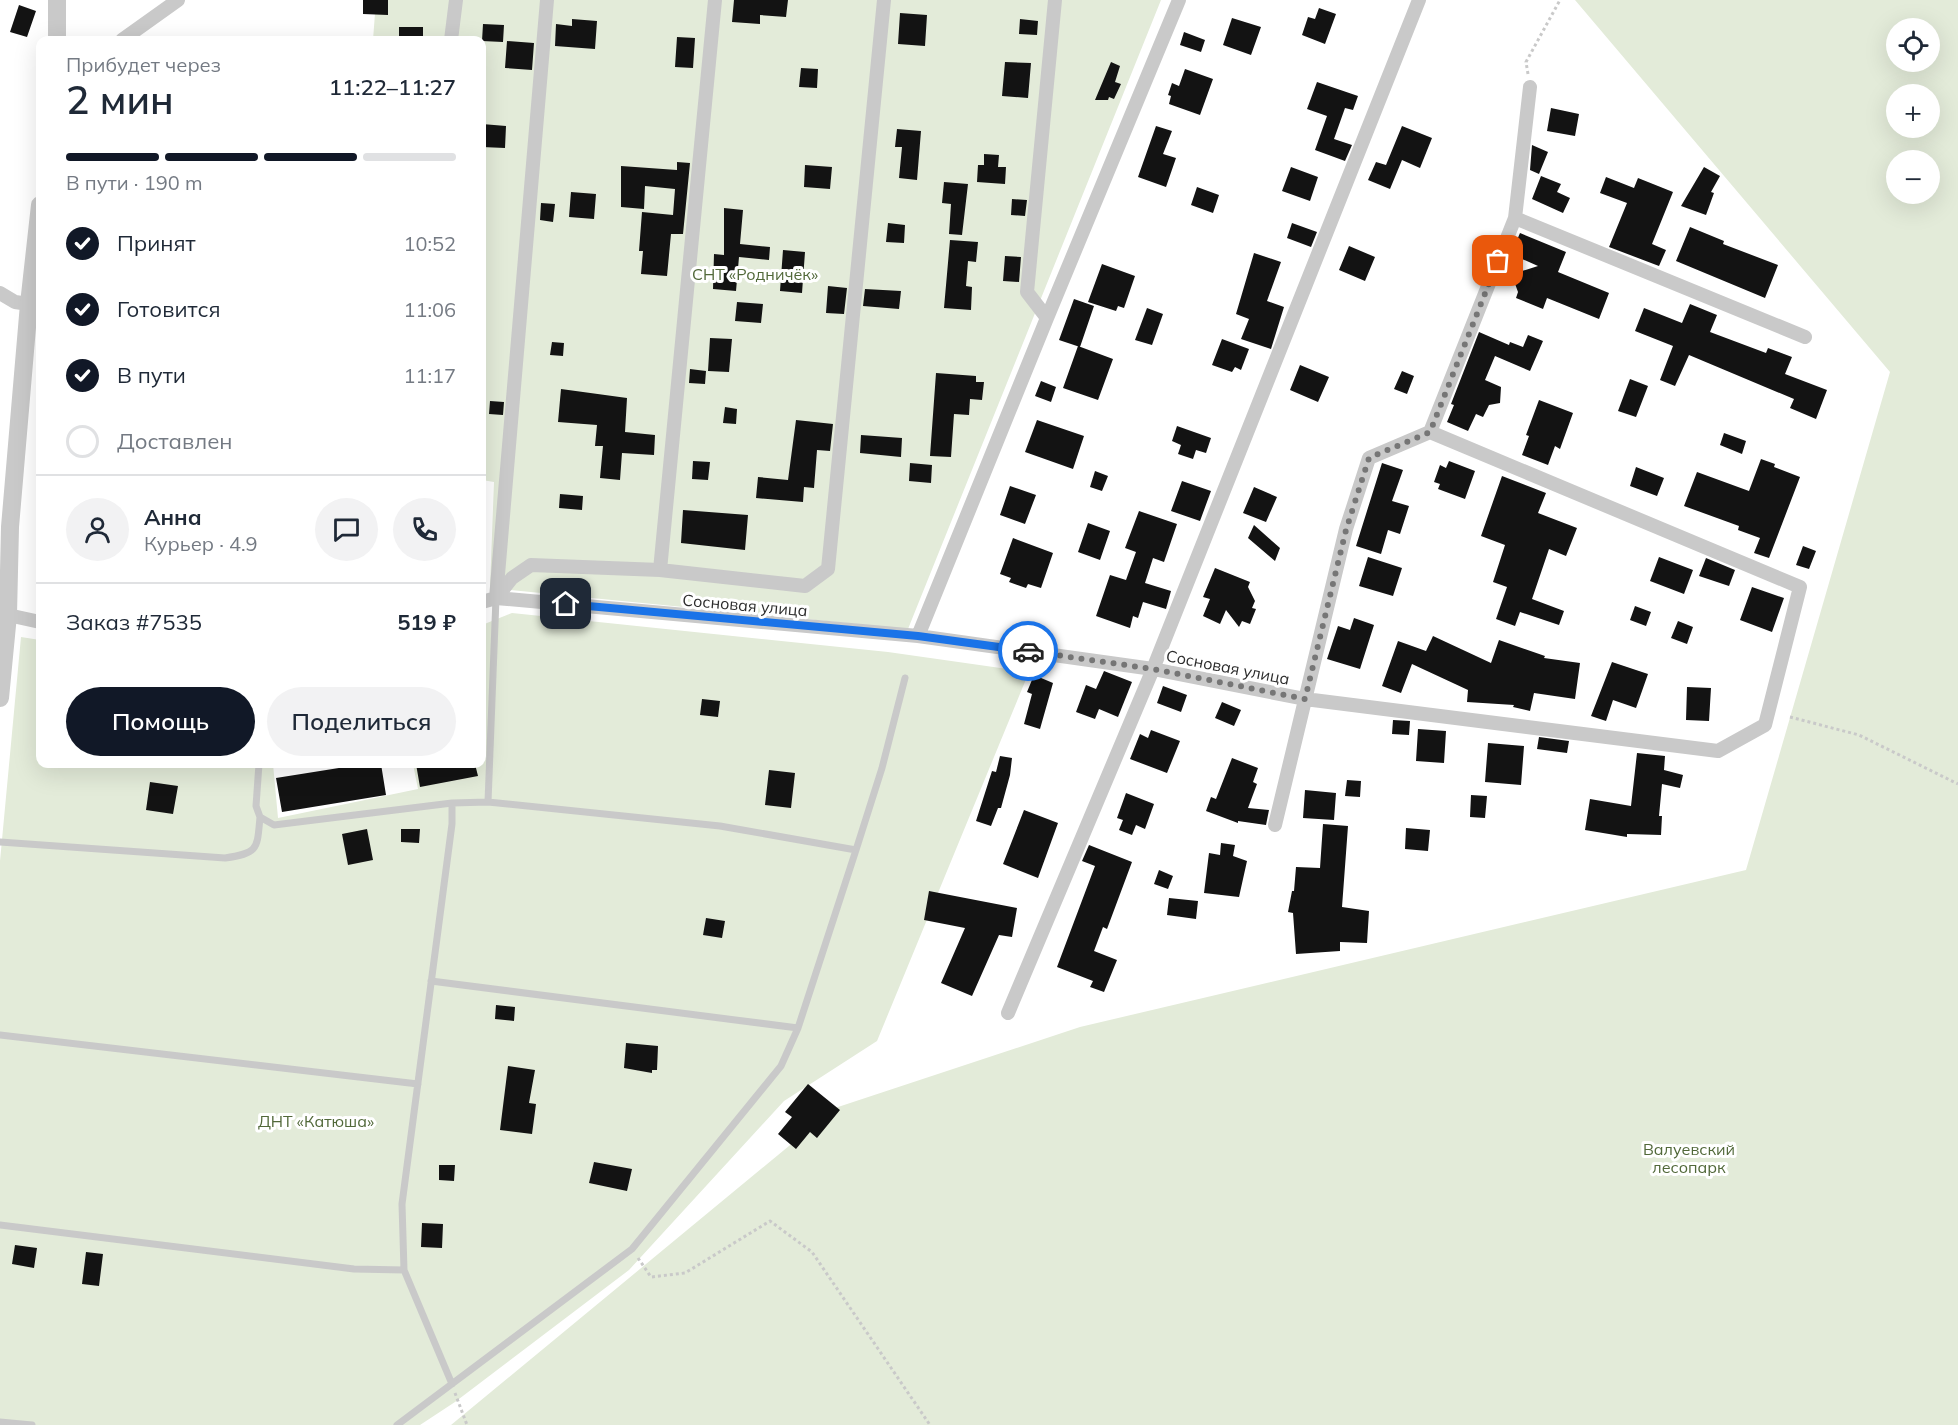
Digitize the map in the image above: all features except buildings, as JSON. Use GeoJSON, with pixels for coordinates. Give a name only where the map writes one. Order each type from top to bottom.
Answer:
{"type":"FeatureCollection","features":[{"type":"Feature","properties":{"kind":"street"},"geometry":{"type":"LineString","coordinates":[[57,0],[57,36]]}},
{"type":"Feature","properties":{"kind":"street"},"geometry":{"type":"LineString","coordinates":[[128,36],[178,0]]}},
{"type":"Feature","properties":{"kind":"street"},"geometry":{"type":"LineString","coordinates":[[452,36],[456,0]]}},
{"type":"Feature","properties":{"kind":"street"},"geometry":{"type":"LineString","coordinates":[[496,598],[547,0]]}},
{"type":"Feature","properties":{"kind":"street"},"geometry":{"type":"LineString","coordinates":[[660,570],[715,0]]}},
{"type":"Feature","properties":{"kind":"street"},"geometry":{"type":"LineString","coordinates":[[496,598],[512,578],[531,565],[660,570],[805,586],[828,569],[884,0]]}},
{"type":"Feature","properties":{"kind":"street"},"geometry":{"type":"LineString","coordinates":[[1047,318],[1027,292],[1055,0]]}},
{"type":"Feature","properties":{"kind":"street"},"geometry":{"type":"LineString","coordinates":[[918,636],[1179,0]]}},
{"type":"Feature","properties":{"kind":"street"},"geometry":{"type":"LineString","coordinates":[[1008,1013],[1153,669],[1419,0]]}},
{"type":"Feature","properties":{"kind":"street"},"geometry":{"type":"LineString","coordinates":[[1275,825],[1346,530],[1369,458],[1430,432],[1515,218],[1530,87]]}},
{"type":"Feature","properties":{"kind":"street"},"geometry":{"type":"LineString","coordinates":[[1515,218],[1806,337]]}},
{"type":"Feature","properties":{"kind":"street"},"geometry":{"type":"LineString","coordinates":[[0,698],[8,615],[5,526],[36,240]]}},
{"type":"Feature","properties":{"kind":"street"},"geometry":{"type":"LineString","coordinates":[[0,293],[15,302],[29,304]]}},
{"type":"Feature","properties":{"kind":"street","name":"Сосновая улица"},"geometry":{"type":"LineString","coordinates":[[486,601],[496,598],[918,636],[1153,669],[1305,699],[1682,744],[1718,751],[1765,725],[1800,586],[1430,432]]}},
{"type":"Feature","properties":{"kind":"street"},"geometry":{"type":"LineString","coordinates":[[8,615],[36,620]]}},
{"type":"Feature","properties":{"kind":"lane"},"geometry":{"type":"LineString","coordinates":[[488,802],[496,598]]}},
{"type":"Feature","properties":{"kind":"lane"},"geometry":{"type":"LineString","coordinates":[[397,1425],[632,1249],[781,1066],[798,1028],[856,850],[905,678]]}},
{"type":"Feature","properties":{"kind":"lane"},"geometry":{"type":"LineString","coordinates":[[0,842],[225,858],[249,854],[257,846],[260,817],[256,806],[259,768]]}},
{"type":"Feature","properties":{"kind":"lane"},"geometry":{"type":"LineString","coordinates":[[260,817],[274,825],[452,803],[488,802],[720,826],[856,850]]}},
{"type":"Feature","properties":{"kind":"lane"},"geometry":{"type":"LineString","coordinates":[[452,803],[402,1204],[404,1270],[452,1384]]}},
{"type":"Feature","properties":{"kind":"lane"},"geometry":{"type":"LineString","coordinates":[[431,981],[798,1028]]}},
{"type":"Feature","properties":{"kind":"lane"},"geometry":{"type":"LineString","coordinates":[[0,1035],[418,1084]]}},
{"type":"Feature","properties":{"kind":"lane"},"geometry":{"type":"LineString","coordinates":[[0,1225],[354,1269],[404,1270]]}},
{"type":"Feature","properties":{"kind":"lane"},"geometry":{"type":"LineString","coordinates":[[0,1422],[32,1425]]}},
{"type":"Feature","properties":{"kind":"path"},"geometry":{"type":"LineString","coordinates":[[1530,87],[1526,62],[1560,0]]}},
{"type":"Feature","properties":{"kind":"path"},"geometry":{"type":"LineString","coordinates":[[1790,717],[1859,735],[1958,784]]}},
{"type":"Feature","properties":{"kind":"path"},"geometry":{"type":"LineString","coordinates":[[632,1249],[651,1277],[685,1273],[771,1221],[812,1252],[930,1425]]}},
{"type":"Feature","properties":{"kind":"path"},"geometry":{"type":"LineString","coordinates":[[452,1384],[467,1425]]}},
{"type":"Feature","properties":{"kind":"green space","name":"СНТ «Родничёк»"},"geometry":{"type":"Polygon","coordinates":[[[376,0],[1161,0],[908,629],[490,588],[494,482],[486,481],[486,36],[373,36],[376,0]]]}},
{"type":"Feature","properties":{"kind":"green space","name":"Валуевский лесопарк"},"geometry":{"type":"Polygon","coordinates":[[[1575,0],[1958,0],[1958,1425],[451,1425],[835,1108],[1080,1027],[1746,870],[1890,372],[1575,0]]]}},
{"type":"Feature","properties":{"kind":"green space","name":"ДНТ «Катюша»"},"geometry":{"type":"Polygon","coordinates":[[[512,613],[888,652],[1029,672],[877,1041],[784,1101],[629,1270],[455,1402],[420,1425],[0,1425],[0,861],[21,637],[36,639],[36,768],[273,768],[278,818],[418,789],[414,768],[486,768],[486,623],[512,613]]]}},
{"type":"Feature","properties":{"kind":"way so far"},"geometry":{"type":"LineString","coordinates":[[1028,651],[1153,669],[1305,699],[1346,530],[1369,458],[1430,432],[1498,261]]}},
{"type":"Feature","properties":{"kind":"route"},"geometry":{"type":"LineString","coordinates":[[566,604],[918,636],[1028,651]]}}]}
